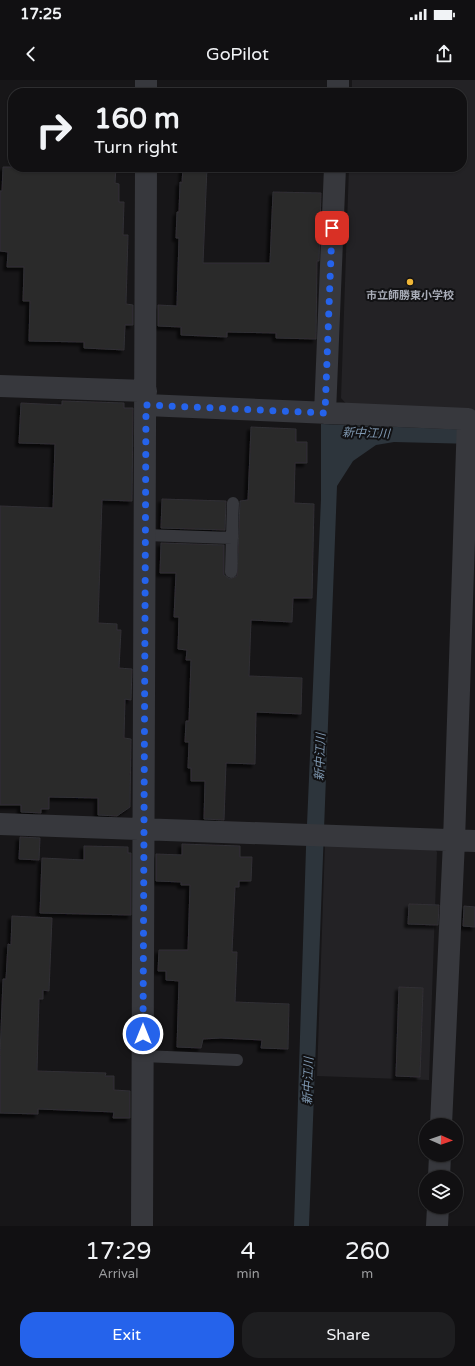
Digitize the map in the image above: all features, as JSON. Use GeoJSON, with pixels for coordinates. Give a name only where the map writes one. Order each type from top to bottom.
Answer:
{"type":"FeatureCollection","features":[{"type":"Feature","properties":{"kind":"street"},"geometry":{"type":"LineString","coordinates":[[142,1226],[146,172]]}},
{"type":"Feature","properties":{"kind":"street"},"geometry":{"type":"LineString","coordinates":[[325,413],[335,172]]}},
{"type":"Feature","properties":{"kind":"street"},"geometry":{"type":"LineString","coordinates":[[0,386],[325,413],[468,419],[454,841],[442,1118]]}},
{"type":"Feature","properties":{"kind":"street"},"geometry":{"type":"LineString","coordinates":[[0,824],[475,841]]}},
{"type":"Feature","properties":{"kind":"street"},"geometry":{"type":"LineString","coordinates":[[437,1226],[438,1214]]}},
{"type":"Feature","properties":{"kind":"lane"},"geometry":{"type":"LineString","coordinates":[[231,572],[233,503]]}},
{"type":"Feature","properties":{"kind":"lane"},"geometry":{"type":"LineString","coordinates":[[145,535],[232,538]]}},
{"type":"Feature","properties":{"kind":"lane"},"geometry":{"type":"LineString","coordinates":[[143,1056],[238,1060]]}},
{"type":"Feature","properties":{"kind":"shaded area","name":"市立師勝東小学校"},"geometry":{"type":"Polygon","coordinates":[[[352,80],[475,80],[475,414],[352,410],[341,398],[349,172],[467,172],[467,88],[352,88],[352,80]]]}},
{"type":"Feature","properties":{"kind":"shaded area"},"geometry":{"type":"Polygon","coordinates":[[[325,843],[433,847],[437,852],[429,1080],[317,1076],[325,843]]]}},
{"type":"Feature","properties":{"kind":"water","name":"新中江川"},"geometry":{"type":"Polygon","coordinates":[[[321,424],[475,430],[475,444],[394,442],[376,445],[353,461],[337,486],[309,1226],[294,1226],[306,848],[321,499],[321,424]]]}},
{"type":"Feature","properties":{"kind":"building"},"geometry":{"type":"Polygon","coordinates":[[[3,167],[8,167],[8,172],[116,172],[115,183],[119,184],[119,202],[124,202],[123,235],[128,235],[126,304],[133,305],[133,325],[125,325],[124,350],[84,348],[84,342],[29,341],[30,301],[23,301],[24,267],[7,267],[8,252],[0,251],[0,191],[2,191],[3,167]]]}},
{"type":"Feature","properties":{"kind":"building"},"geometry":{"type":"Polygon","coordinates":[[[183,172],[207,172],[203,263],[270,263],[273,192],[321,193],[319,261],[317,261],[316,339],[276,338],[276,333],[227,332],[227,337],[181,335],[181,327],[158,326],[158,305],[177,306],[179,238],[176,238],[177,212],[179,212],[180,182],[182,183],[183,172]]]}},
{"type":"Feature","properties":{"kind":"building"},"geometry":{"type":"Polygon","coordinates":[[[62,401],[124,403],[124,408],[133,408],[132,501],[102,500],[98,623],[117,624],[117,630],[121,630],[119,668],[132,669],[131,700],[125,699],[124,738],[131,739],[130,807],[117,816],[98,815],[98,798],[49,797],[49,809],[41,809],[41,813],[21,812],[21,805],[0,805],[0,506],[53,508],[55,444],[19,443],[21,403],[62,405],[62,401]]]}},
{"type":"Feature","properties":{"kind":"building"},"geometry":{"type":"Polygon","coordinates":[[[251,427],[296,429],[296,442],[307,442],[307,463],[295,463],[294,503],[314,504],[312,598],[293,598],[292,622],[251,620],[249,676],[302,678],[301,714],[256,712],[255,764],[226,763],[224,820],[204,819],[205,781],[191,781],[191,768],[188,768],[189,742],[185,742],[186,721],[189,721],[191,660],[186,660],[187,650],[178,649],[179,617],[174,617],[176,573],[160,573],[161,543],[224,545],[224,575],[230,579],[237,576],[240,501],[248,500],[251,427]]]}},
{"type":"Feature","properties":{"kind":"building"},"geometry":{"type":"Polygon","coordinates":[[[162,499],[226,501],[225,530],[161,528],[162,499]]]}},
{"type":"Feature","properties":{"kind":"building"},"geometry":{"type":"Polygon","coordinates":[[[20,837],[40,838],[39,860],[19,859],[20,837]]]}},
{"type":"Feature","properties":{"kind":"building"},"geometry":{"type":"Polygon","coordinates":[[[182,844],[240,846],[240,857],[252,857],[251,881],[239,881],[239,887],[235,887],[232,952],[237,952],[235,1002],[289,1004],[288,1049],[261,1048],[262,1040],[221,1038],[203,1039],[201,1048],[177,1047],[179,981],[166,980],[166,971],[158,971],[159,950],[188,950],[190,885],[181,885],[181,882],[156,881],[156,854],[182,855],[182,844]]]}},
{"type":"Feature","properties":{"kind":"building"},"geometry":{"type":"Polygon","coordinates":[[[84,846],[128,847],[128,853],[131,853],[131,915],[40,913],[42,858],[84,860],[84,846]]]}},
{"type":"Feature","properties":{"kind":"building"},"geometry":{"type":"Polygon","coordinates":[[[409,904],[439,905],[438,925],[408,924],[409,904]]]}},
{"type":"Feature","properties":{"kind":"building"},"geometry":{"type":"Polygon","coordinates":[[[464,906],[475,907],[475,927],[463,926],[464,906]]]}},
{"type":"Feature","properties":{"kind":"building"},"geometry":{"type":"Polygon","coordinates":[[[12,916],[52,918],[49,991],[43,990],[43,999],[39,999],[37,1071],[106,1073],[105,1076],[114,1076],[114,1090],[130,1091],[130,1118],[113,1118],[114,1112],[38,1109],[38,1114],[0,1113],[0,1056],[3,979],[6,979],[8,944],[11,945],[12,916]]]}},
{"type":"Feature","properties":{"kind":"building"},"geometry":{"type":"Polygon","coordinates":[[[399,987],[423,988],[420,1077],[396,1076],[399,987]]]}},
{"type":"Feature","properties":{"kind":"place","name":"市立師勝東小学校"},"geometry":{"type":"Point","coordinates":[410,282]}},
{"type":"Feature","properties":{"kind":"route"},"geometry":{"type":"LineString","coordinates":[[143,1034],[146,405],[325,413],[332,228]]}}]}
